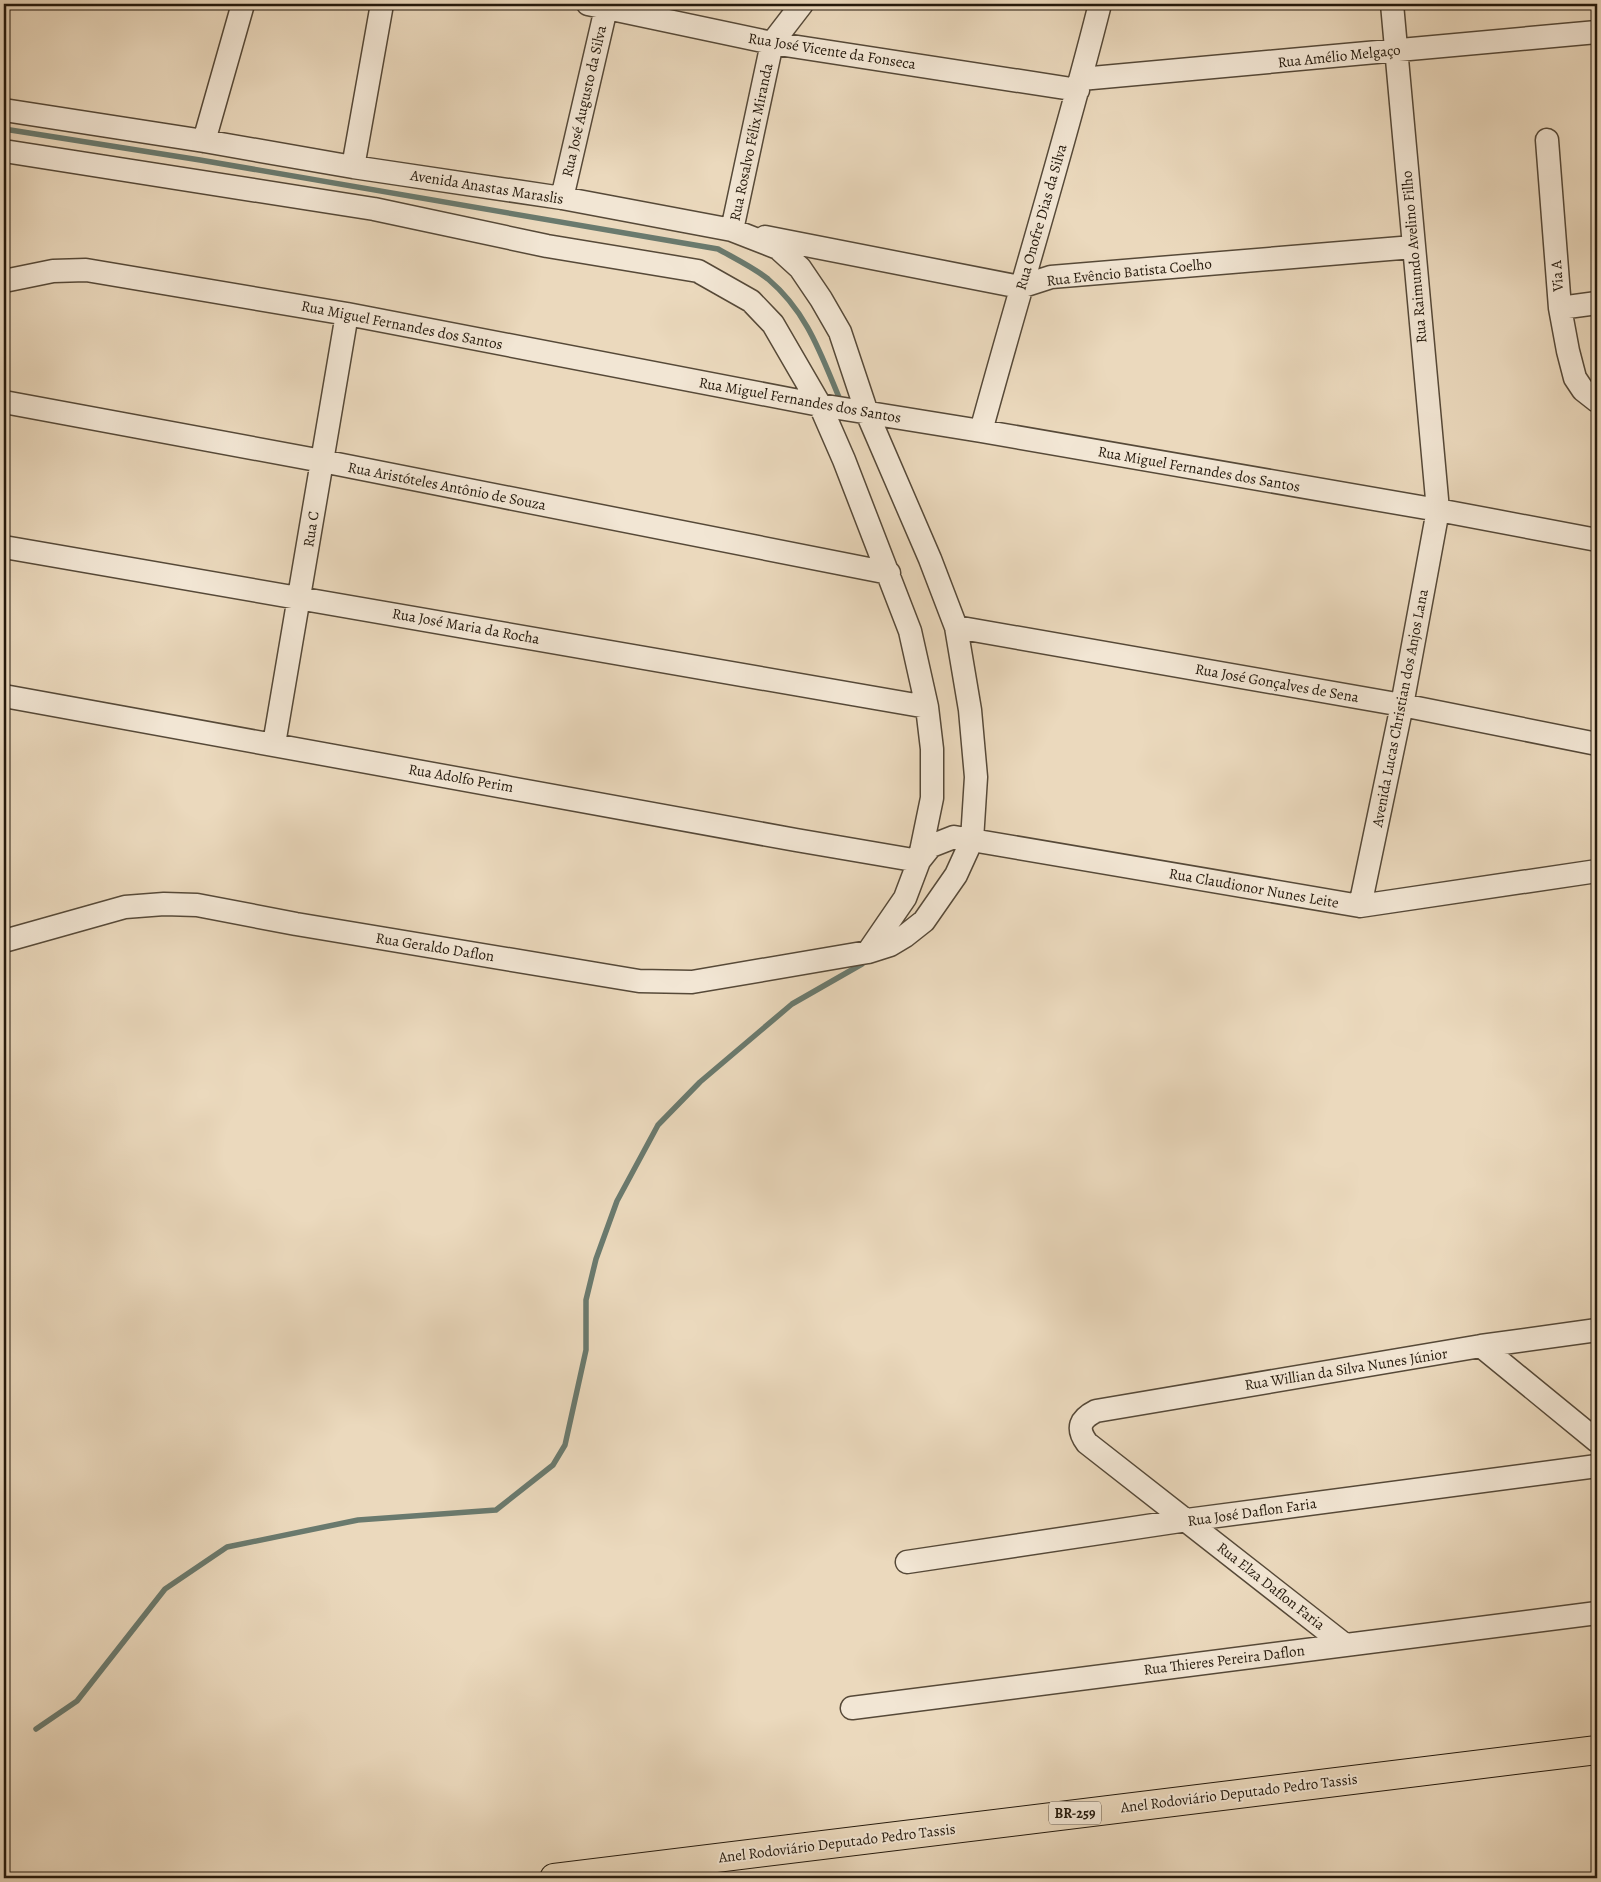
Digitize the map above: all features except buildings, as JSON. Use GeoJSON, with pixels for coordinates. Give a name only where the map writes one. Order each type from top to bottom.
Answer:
{"type":"FeatureCollection","features":[{"type":"Feature","properties":{"kind":"highway","name":"Anel Rodoviário Deputado Pedro Tassis"},"geometry":{"type":"LineString","coordinates":[[554,1878],[1597,1750]]}},
{"type":"Feature","properties":{"kind":"street"},"geometry":{"type":"LineString","coordinates":[[204,141],[243,4]]}},
{"type":"Feature","properties":{"kind":"street"},"geometry":{"type":"LineString","coordinates":[[353,167],[382,4]]}},
{"type":"Feature","properties":{"kind":"street","name":"Rua Rosalvo Félix Miranda"},"geometry":{"type":"LineString","coordinates":[[732,230],[772,43],[802,4]]}},
{"type":"Feature","properties":{"kind":"street","name":"Rua Onofre Dias da Silva"},"geometry":{"type":"LineString","coordinates":[[981,431],[1079,85],[1100,4]]}},
{"type":"Feature","properties":{"kind":"street","name":"Rua Raimundo Avelino Filho"},"geometry":{"type":"LineString","coordinates":[[1392,4],[1438,510]]}},
{"type":"Feature","properties":{"kind":"street","name":"Rua José Vicente da Fonseca"},"geometry":{"type":"LineString","coordinates":[[600,5],[772,43],[1079,85]]}},
{"type":"Feature","properties":{"kind":"street","name":"Rua José Augusto da Silva"},"geometry":{"type":"LineString","coordinates":[[562,198],[600,5]]}},
{"type":"Feature","properties":{"kind":"street","name":"Rua Amélio Melgaço"},"geometry":{"type":"LineString","coordinates":[[1079,85],[1395,50],[1597,32]]}},
{"type":"Feature","properties":{"kind":"street","name":"Avenida Anastas Maraslis"},"geometry":{"type":"LineString","coordinates":[[4,110],[204,141],[353,167],[562,198],[732,230],[778,248],[800,268],[840,332],[867,413],[930,559],[956,627],[970,710],[976,777],[972,840]]}},
{"type":"Feature","properties":{"kind":"street","name":"Via A"},"geometry":{"type":"LineString","coordinates":[[1547,140],[1560,308],[1568,352],[1575,378],[1583,390],[1597,401]]}},
{"type":"Feature","properties":{"kind":"street"},"geometry":{"type":"LineString","coordinates":[[4,151],[374,209],[546,246],[698,271],[751,301],[773,324],[820,405],[889,573],[910,631],[927,707],[932,749],[932,798],[919,861],[905,898],[868,952]]}},
{"type":"Feature","properties":{"kind":"street"},"geometry":{"type":"LineString","coordinates":[[732,230],[1020,288]]}},
{"type":"Feature","properties":{"kind":"street","name":"Rua Evêncio Batista Coelho"},"geometry":{"type":"LineString","coordinates":[[1020,288],[1051,277],[1413,247]]}},
{"type":"Feature","properties":{"kind":"street","name":"Rua Miguel Fernandes dos Santos"},"geometry":{"type":"LineString","coordinates":[[4,281],[53,271],[86,270],[346,314],[820,405],[1438,510],[1597,540]]}},
{"type":"Feature","properties":{"kind":"street"},"geometry":{"type":"LineString","coordinates":[[1560,308],[1597,303]]}},
{"type":"Feature","properties":{"kind":"street","name":"Rua C"},"geometry":{"type":"LineString","coordinates":[[274,744],[346,314]]}},
{"type":"Feature","properties":{"kind":"street","name":"Rua Aristóteles Antônio de Souza"},"geometry":{"type":"LineString","coordinates":[[4,402],[322,461],[889,573]]}},
{"type":"Feature","properties":{"kind":"street","name":"Avenida Lucas Christian dos Anjos Lana"},"geometry":{"type":"LineString","coordinates":[[1360,906],[1402,705],[1438,510]]}},
{"type":"Feature","properties":{"kind":"street","name":"Rua José Maria da Rocha"},"geometry":{"type":"LineString","coordinates":[[4,547],[927,707]]}},
{"type":"Feature","properties":{"kind":"street","name":"Rua José Gonçalves de Sena"},"geometry":{"type":"LineString","coordinates":[[956,627],[1402,705],[1597,744]]}},
{"type":"Feature","properties":{"kind":"street","name":"Rua Adolfo Perim"},"geometry":{"type":"LineString","coordinates":[[4,696],[787,839],[919,861]]}},
{"type":"Feature","properties":{"kind":"street","name":"Rua Claudionor Nunes Leite"},"geometry":{"type":"LineString","coordinates":[[919,861],[931,846],[954,837],[1360,906],[1597,871]]}},
{"type":"Feature","properties":{"kind":"street","name":"Rua Geraldo Daflon"},"geometry":{"type":"LineString","coordinates":[[4,941],[125,907],[164,904],[197,906],[639,982],[692,982],[868,952],[890,945],[924,921],[956,875],[972,840]]}},
{"type":"Feature","properties":{"kind":"street","name":"Rua Willian da Silva Nunes Júnior"},"geometry":{"type":"LineString","coordinates":[[1096,1411],[1481,1346],[1597,1330]]}},
{"type":"Feature","properties":{"kind":"street"},"geometry":{"type":"LineString","coordinates":[[1481,1346],[1597,1442]]}},
{"type":"Feature","properties":{"kind":"street","name":"Rua Elza Daflon Faria"},"geometry":{"type":"LineString","coordinates":[[1096,1411],[1088,1415],[1080,1427],[1081,1435],[1087,1443],[1345,1645]]}},
{"type":"Feature","properties":{"kind":"street","name":"Rua José Daflon Faria"},"geometry":{"type":"LineString","coordinates":[[906,1562],[1187,1520],[1597,1466]]}},
{"type":"Feature","properties":{"kind":"street","name":"Rua Thieres Pereira Daflon"},"geometry":{"type":"LineString","coordinates":[[852,1708],[1597,1613]]}},
{"type":"Feature","properties":{"kind":"waterway"},"geometry":{"type":"LineString","coordinates":[[4,129],[200,160],[718,249],[768,279],[782,292],[803,320],[812,336],[841,402]]}},
{"type":"Feature","properties":{"kind":"waterway"},"geometry":{"type":"LineString","coordinates":[[36,1729],[77,1701],[165,1589],[227,1547],[358,1520],[496,1510],[553,1465],[565,1445],[586,1350],[586,1300],[596,1259],[617,1201],[658,1125],[700,1082],[792,1004],[862,964]]}}]}
